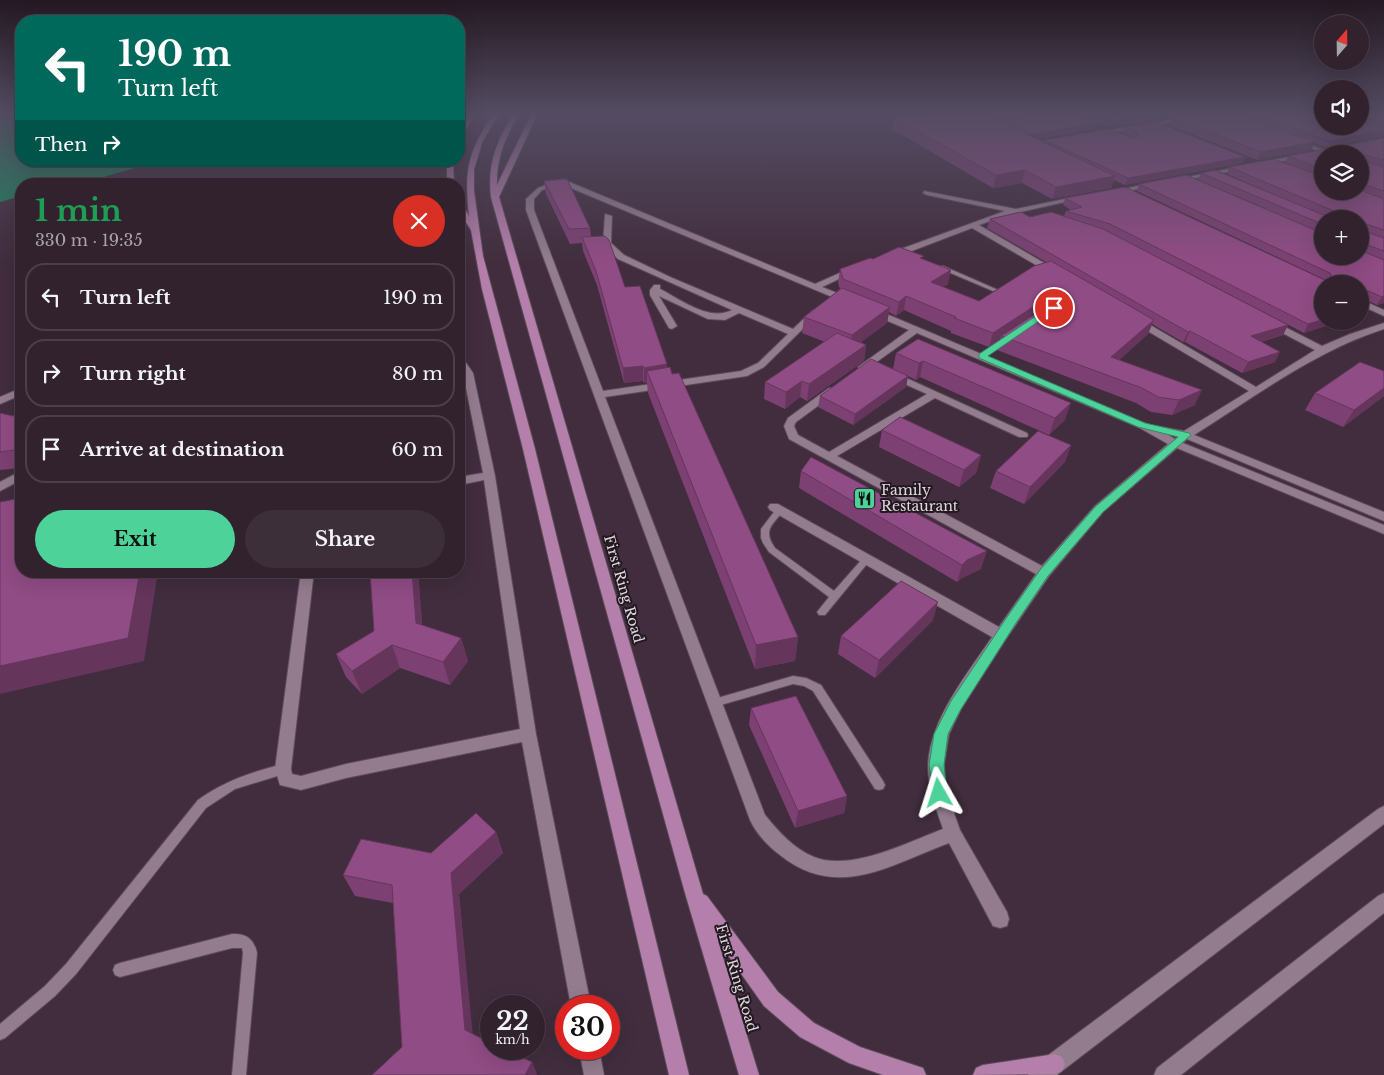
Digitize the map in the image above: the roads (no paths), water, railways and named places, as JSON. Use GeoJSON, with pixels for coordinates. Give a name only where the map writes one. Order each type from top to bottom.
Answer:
{"type":"FeatureCollection","features":[{"type":"Feature","properties":{"kind":"main road"},"geometry":{"type":"LineString","coordinates":[[472,163],[470,191],[485,281],[529,446],[679,1075]]}},
{"type":"Feature","properties":{"kind":"main road","name":"First Ring Road"},"geometry":{"type":"LineString","coordinates":[[494,163],[493,175],[495,197],[694,893],[749,1075]]}},
{"type":"Feature","properties":{"kind":"main road"},"geometry":{"type":"LineString","coordinates":[[495,197],[512,163]]}},
{"type":"Feature","properties":{"kind":"main road"},"geometry":{"type":"LineString","coordinates":[[465,215],[475,230]]}},
{"type":"Feature","properties":{"kind":"main road"},"geometry":{"type":"LineString","coordinates":[[694,893],[771,999],[807,1030],[856,1056],[916,1075]]}},
{"type":"Feature","properties":{"kind":"main road"},"geometry":{"type":"LineString","coordinates":[[983,1075],[1047,1070]]}},
{"type":"Feature","properties":{"kind":"street"},"geometry":{"type":"LineString","coordinates":[[1251,163],[1255,165]]}},
{"type":"Feature","properties":{"kind":"street"},"geometry":{"type":"LineString","coordinates":[[1105,194],[1265,163]]}},
{"type":"Feature","properties":{"kind":"street"},"geometry":{"type":"LineString","coordinates":[[1274,163],[1288,168]]}},
{"type":"Feature","properties":{"kind":"street"},"geometry":{"type":"LineString","coordinates":[[1213,173],[1232,180]]}},
{"type":"Feature","properties":{"kind":"street"},"geometry":{"type":"LineString","coordinates":[[1184,178],[1201,186]]}},
{"type":"Feature","properties":{"kind":"street"},"geometry":{"type":"LineString","coordinates":[[953,833],[859,867],[836,870],[813,865],[788,852],[758,820],[528,204],[530,199],[540,189],[562,181],[572,187],[815,287],[827,301],[917,329],[1142,425],[1384,517]]}},
{"type":"Feature","properties":{"kind":"street"},"geometry":{"type":"LineString","coordinates":[[1116,186],[1134,194]]}},
{"type":"Feature","properties":{"kind":"street"},"geometry":{"type":"LineString","coordinates":[[927,193],[1039,214]]}},
{"type":"Feature","properties":{"kind":"street"},"geometry":{"type":"LineString","coordinates":[[882,259],[1017,210],[1086,197]]}},
{"type":"Feature","properties":{"kind":"street"},"geometry":{"type":"LineString","coordinates":[[608,216],[608,244],[612,250],[667,280],[793,333]]}},
{"type":"Feature","properties":{"kind":"street"},"geometry":{"type":"LineString","coordinates":[[973,225],[1067,280]]}},
{"type":"Feature","properties":{"kind":"street"},"geometry":{"type":"LineString","coordinates":[[815,287],[858,268]]}},
{"type":"Feature","properties":{"kind":"street"},"geometry":{"type":"LineString","coordinates":[[654,290],[667,280]]}},
{"type":"Feature","properties":{"kind":"street"},"geometry":{"type":"LineString","coordinates":[[654,290],[708,316],[725,316],[738,310]]}},
{"type":"Feature","properties":{"kind":"street"},"geometry":{"type":"LineString","coordinates":[[654,290],[654,295],[672,326]]}},
{"type":"Feature","properties":{"kind":"street"},"geometry":{"type":"LineString","coordinates":[[600,395],[730,378],[743,374],[761,365],[827,301]]}},
{"type":"Feature","properties":{"kind":"street"},"geometry":{"type":"LineString","coordinates":[[1369,306],[1384,313]]}},
{"type":"Feature","properties":{"kind":"street"},"geometry":{"type":"LineString","coordinates":[[1127,316],[1256,391]]}},
{"type":"Feature","properties":{"kind":"street"},"geometry":{"type":"LineString","coordinates":[[1262,318],[1322,350]]}},
{"type":"Feature","properties":{"kind":"street"},"geometry":{"type":"LineString","coordinates":[[1000,919],[953,833],[939,793],[936,765],[941,734],[956,705],[1044,573],[1099,510],[1129,482],[1181,440],[1322,350],[1384,326]]}},
{"type":"Feature","properties":{"kind":"street"},"geometry":{"type":"LineString","coordinates":[[917,329],[877,368],[849,378],[796,416],[790,426],[790,432],[799,441],[1044,573]]}},
{"type":"Feature","properties":{"kind":"street"},"geometry":{"type":"LineString","coordinates":[[465,368],[468,373],[489,476],[528,734],[579,995]]}},
{"type":"Feature","properties":{"kind":"street"},"geometry":{"type":"LineString","coordinates":[[877,368],[1022,435]]}},
{"type":"Feature","properties":{"kind":"street"},"geometry":{"type":"LineString","coordinates":[[0,400],[15,394]]}},
{"type":"Feature","properties":{"kind":"street"},"geometry":{"type":"LineString","coordinates":[[828,457],[895,422],[935,394]]}},
{"type":"Feature","properties":{"kind":"street"},"geometry":{"type":"LineString","coordinates":[[1181,440],[1384,530]]}},
{"type":"Feature","properties":{"kind":"street"},"geometry":{"type":"LineString","coordinates":[[465,480],[489,476]]}},
{"type":"Feature","properties":{"kind":"street"},"geometry":{"type":"LineString","coordinates":[[0,487],[15,478]]}},
{"type":"Feature","properties":{"kind":"street"},"geometry":{"type":"LineString","coordinates":[[777,509],[1001,636]]}},
{"type":"Feature","properties":{"kind":"street"},"geometry":{"type":"LineString","coordinates":[[307,578],[283,769],[286,780],[301,783],[346,771],[528,734]]}},
{"type":"Feature","properties":{"kind":"street"},"geometry":{"type":"LineString","coordinates":[[1047,1070],[1384,814]]}},
{"type":"Feature","properties":{"kind":"street"},"geometry":{"type":"LineString","coordinates":[[1164,1075],[1384,902]]}},
{"type":"Feature","properties":{"kind":"street"},"geometry":{"type":"LineString","coordinates":[[591,1060],[594,1075]]}},
{"type":"Feature","properties":{"kind":"lane"},"geometry":{"type":"LineString","coordinates":[[904,251],[914,255]]}},
{"type":"Feature","properties":{"kind":"lane"},"geometry":{"type":"LineString","coordinates":[[932,263],[995,290]]}},
{"type":"Feature","properties":{"kind":"lane"},"geometry":{"type":"LineString","coordinates":[[982,356],[1014,335]]}},
{"type":"Feature","properties":{"kind":"lane"},"geometry":{"type":"LineString","coordinates":[[777,509],[764,530],[763,536],[768,545],[772,550],[835,596]]}},
{"type":"Feature","properties":{"kind":"lane"},"geometry":{"type":"LineString","coordinates":[[822,612],[866,559]]}},
{"type":"Feature","properties":{"kind":"lane"},"geometry":{"type":"LineString","coordinates":[[714,702],[794,680],[817,688],[879,786]]}},
{"type":"Feature","properties":{"kind":"lane"},"geometry":{"type":"LineString","coordinates":[[0,1033],[50,991],[71,969],[202,804],[218,790],[237,782],[283,769]]}},
{"type":"Feature","properties":{"kind":"lane"},"geometry":{"type":"LineString","coordinates":[[120,970],[240,940],[246,942],[250,953],[239,1075]]}},
{"type":"Feature","properties":{"kind":"place","name":"Family Restaurant"},"geometry":{"type":"Point","coordinates":[865,498]}}]}
